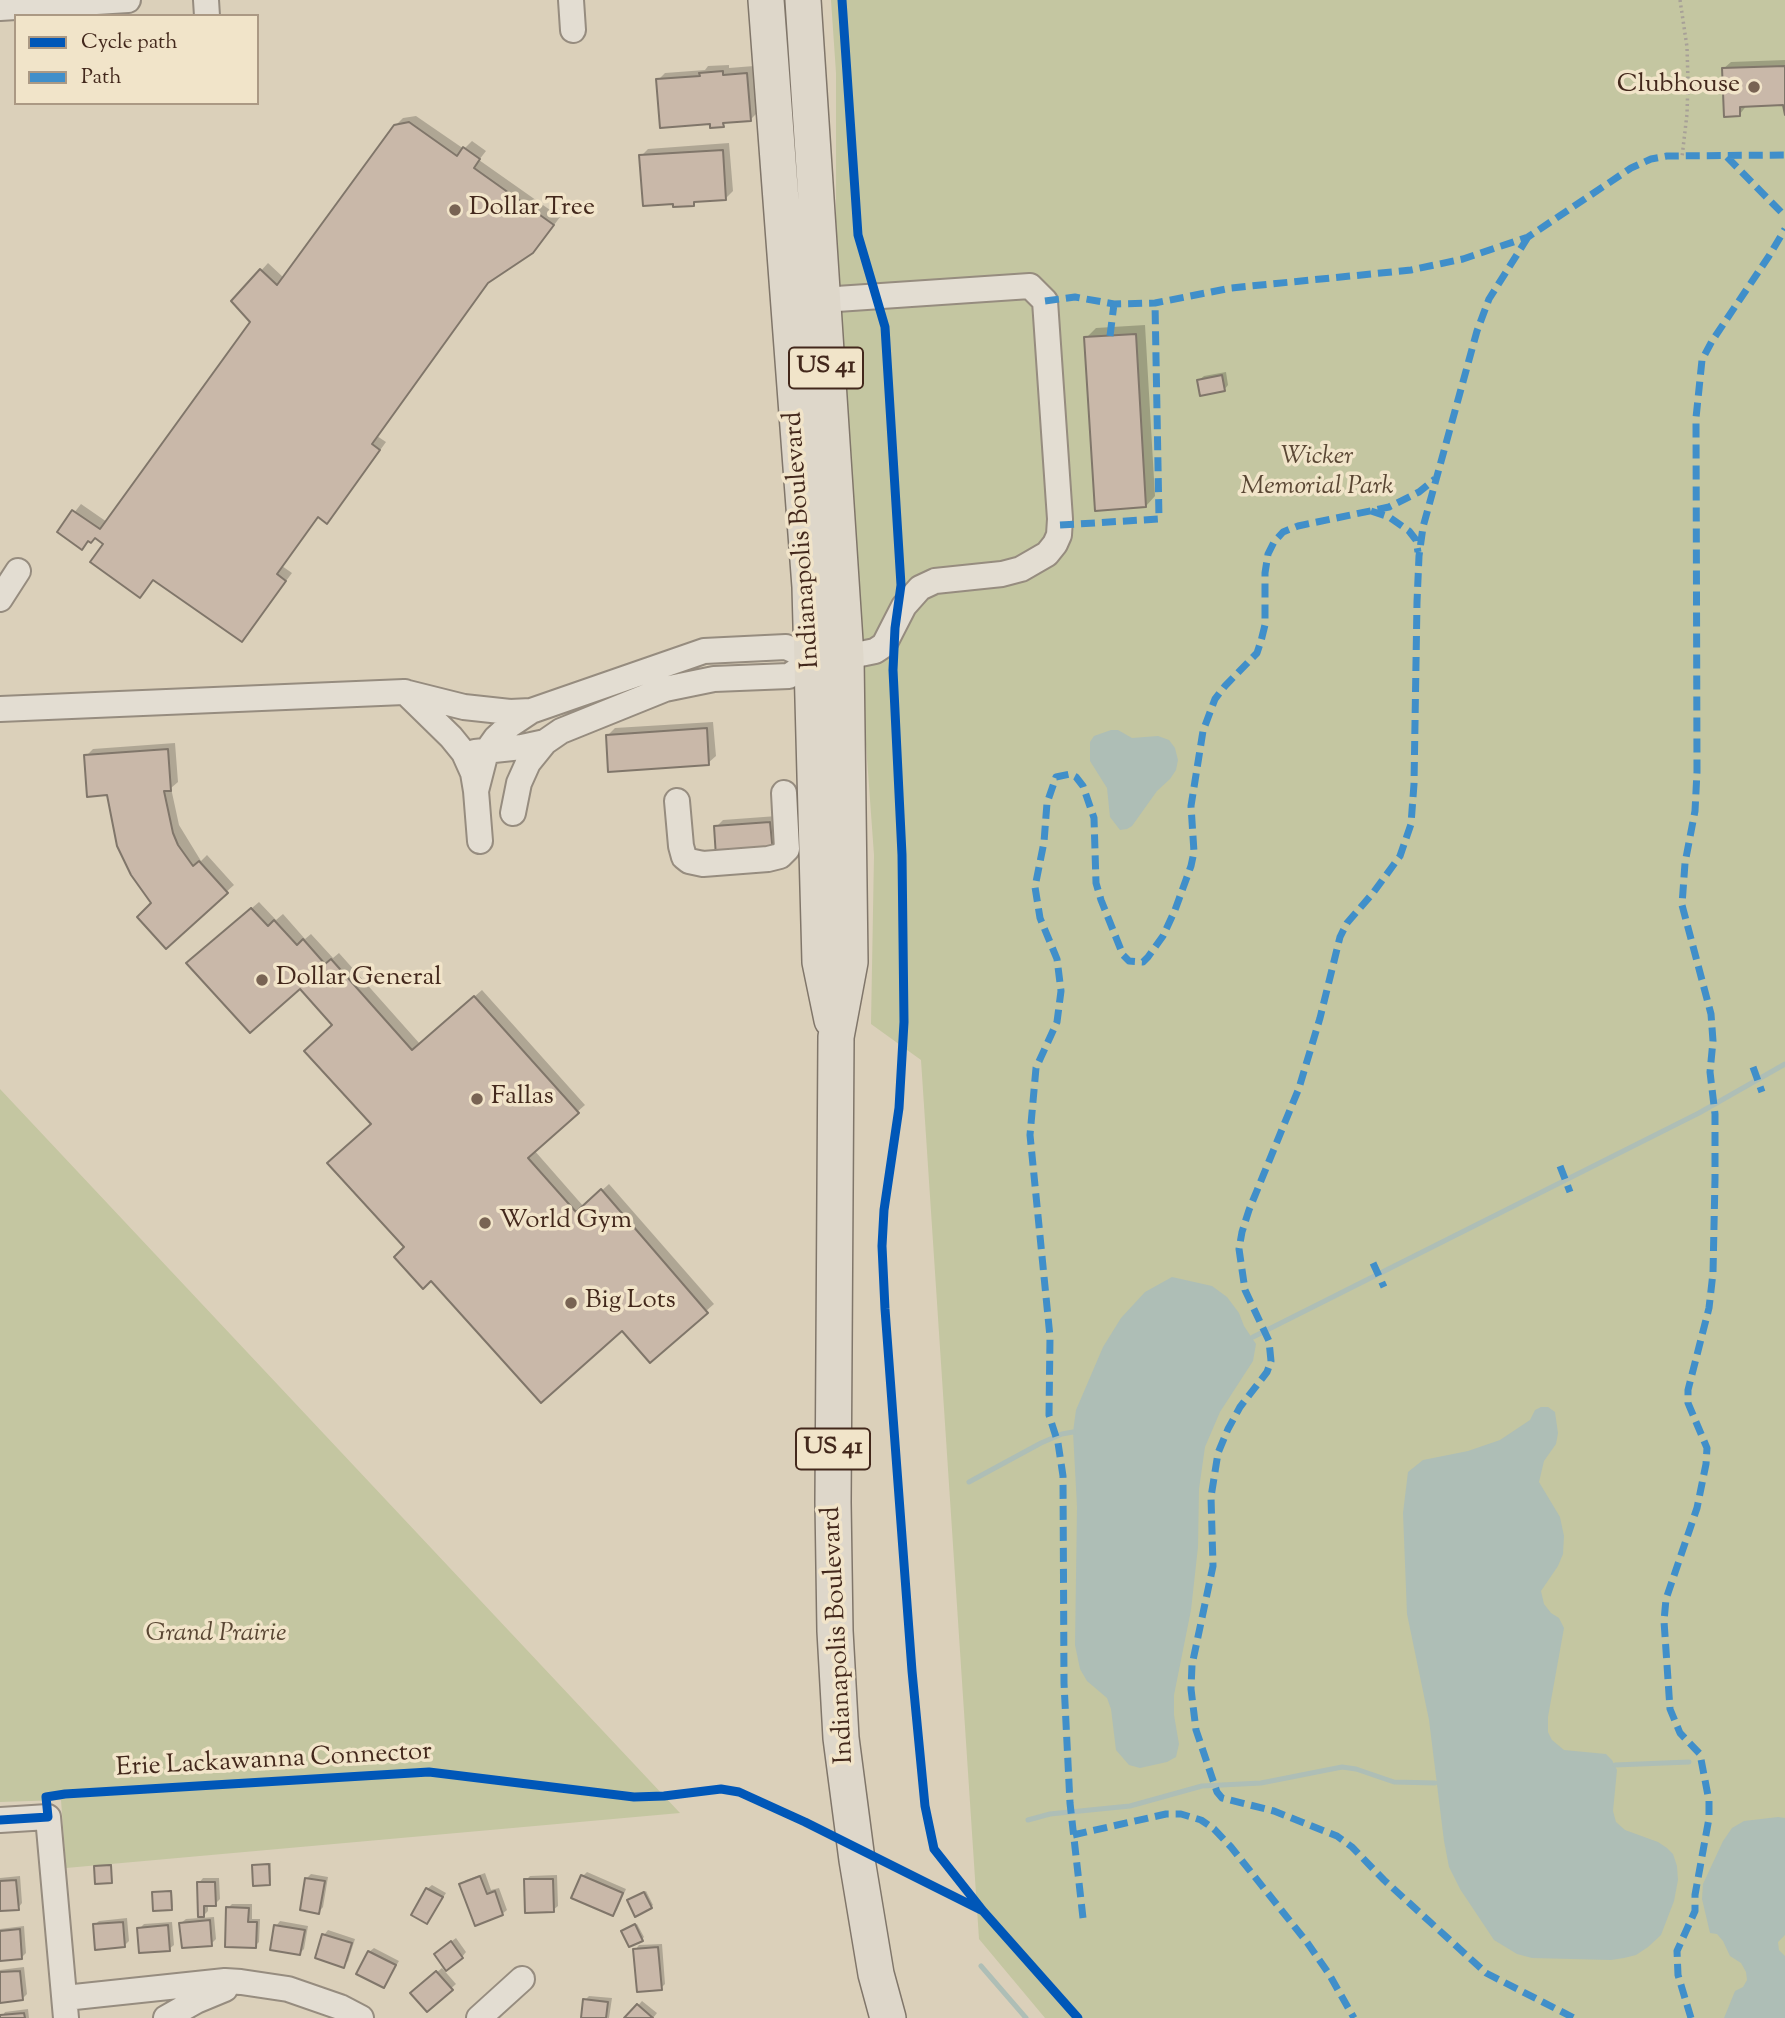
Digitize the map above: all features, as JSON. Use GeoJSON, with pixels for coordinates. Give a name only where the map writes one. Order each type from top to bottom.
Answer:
{"type":"FeatureCollection","features":[{"type":"Feature","properties":{"kind":"highway","name":"Indianapolis Boulevard"},"geometry":{"type":"LineString","coordinates":[[766,0],[810,587],[829,658]]}},
{"type":"Feature","properties":{"kind":"highway","name":"Indianapolis Boulevard"},"geometry":{"type":"LineString","coordinates":[[803,0],[822,300],[829,658],[850,962],[836,1037],[833,1502],[836,1658],[841,1738],[857,1860],[876,1974],[888,2018]]}},
{"type":"Feature","properties":{"kind":"street"},"geometry":{"type":"LineString","coordinates":[[0,8],[128,0]]}},
{"type":"Feature","properties":{"kind":"street"},"geometry":{"type":"LineString","coordinates":[[571,0],[577,29],[579,0]]}},
{"type":"Feature","properties":{"kind":"street"},"geometry":{"type":"LineString","coordinates":[[513,813],[523,773],[534,753],[562,731],[665,689],[715,679],[789,676],[829,658],[875,651],[884,645],[904,606],[920,588],[935,581],[1002,574],[1021,569],[1047,554],[1059,535],[1045,301],[1030,286],[822,300]]}},
{"type":"Feature","properties":{"kind":"street"},"geometry":{"type":"LineString","coordinates":[[0,599],[18,571]]}},
{"type":"Feature","properties":{"kind":"street"},"geometry":{"type":"LineString","coordinates":[[475,752],[531,711],[704,651],[786,647],[829,658]]}},
{"type":"Feature","properties":{"kind":"street"},"geometry":{"type":"LineString","coordinates":[[0,709],[404,692],[464,707],[510,712],[531,711]]}},
{"type":"Feature","properties":{"kind":"street"},"geometry":{"type":"LineString","coordinates":[[404,692],[451,737],[475,752],[545,742]]}},
{"type":"Feature","properties":{"kind":"street"},"geometry":{"type":"LineString","coordinates":[[475,752],[481,841]]}},
{"type":"Feature","properties":{"kind":"street"},"geometry":{"type":"LineString","coordinates":[[677,801],[684,857],[703,864],[768,859],[780,856],[788,849],[784,793]]}},
{"type":"Feature","properties":{"kind":"street"},"geometry":{"type":"LineString","coordinates":[[0,1820],[48,1817],[66,2008],[225,1981],[288,1989],[340,2007],[361,2018]]}},
{"type":"Feature","properties":{"kind":"street"},"geometry":{"type":"LineString","coordinates":[[479,2018],[522,1979]]}},
{"type":"Feature","properties":{"kind":"street"},"geometry":{"type":"LineString","coordinates":[[166,2018],[196,2001],[241,1982]]}},
{"type":"Feature","properties":{"kind":"path"},"geometry":{"type":"LineString","coordinates":[[1681,0],[1688,81],[1682,157]]}},
{"type":"Feature","properties":{"kind":"green space","name":"Wicker Memorial Park"},"geometry":{"type":"Polygon","coordinates":[[[831,0],[1785,0],[1785,2018],[1045,2018],[979,1939],[921,1060],[871,1024],[874,855],[841,398],[836,265],[836,73],[831,0]]]}},
{"type":"Feature","properties":{"kind":"green space","name":"Grand Prairie"},"geometry":{"type":"Polygon","coordinates":[[[0,1089],[680,1813],[66,1868],[61,1800],[0,1802],[0,1089]]]}},
{"type":"Feature","properties":{"kind":"shaded area"},"geometry":{"type":"Polygon","coordinates":[[[1118,730],[1132,738],[1158,736],[1169,740],[1175,748],[1178,760],[1170,779],[1157,791],[1132,826],[1120,830],[1110,817],[1107,788],[1090,761],[1090,742],[1094,736],[1118,730]]]}},
{"type":"Feature","properties":{"kind":"shaded area"},"geometry":{"type":"Polygon","coordinates":[[[1172,1277],[1212,1286],[1227,1297],[1256,1344],[1253,1361],[1220,1412],[1205,1447],[1199,1489],[1198,1547],[1191,1610],[1174,1695],[1179,1744],[1176,1757],[1167,1762],[1140,1768],[1129,1765],[1116,1750],[1107,1698],[1087,1681],[1080,1669],[1075,1645],[1077,1507],[1073,1432],[1076,1410],[1103,1347],[1121,1318],[1145,1292],[1172,1277]]]}},
{"type":"Feature","properties":{"kind":"shaded area"},"geometry":{"type":"Polygon","coordinates":[[[1548,1407],[1555,1412],[1558,1433],[1556,1444],[1544,1461],[1539,1482],[1560,1517],[1564,1536],[1563,1554],[1558,1566],[1541,1591],[1544,1604],[1559,1618],[1564,1628],[1548,1717],[1548,1732],[1552,1740],[1564,1750],[1606,1754],[1612,1760],[1617,1770],[1613,1811],[1616,1822],[1625,1830],[1667,1848],[1673,1854],[1677,1866],[1678,1880],[1674,1901],[1661,1935],[1636,1955],[1611,1960],[1532,1958],[1517,1954],[1494,1940],[1460,1889],[1449,1867],[1429,1720],[1407,1614],[1403,1513],[1408,1472],[1423,1460],[1468,1451],[1500,1440],[1530,1420],[1535,1410],[1548,1407]]]}},
{"type":"Feature","properties":{"kind":"shaded area"},"geometry":{"type":"Polygon","coordinates":[[[1785,1818],[1785,1935],[1778,1942],[1779,1950],[1785,1956],[1785,2018],[1724,2018],[1735,1991],[1743,1987],[1747,1980],[1746,1972],[1741,1963],[1730,1956],[1717,1934],[1710,1933],[1702,1899],[1703,1884],[1732,1828],[1744,1821],[1785,1818]]]}},
{"type":"Feature","properties":{"kind":"building","name":"Clubhouse"},"geometry":{"type":"Polygon","coordinates":[[[1785,66],[1785,115],[1783,105],[1740,107],[1740,116],[1724,117],[1722,68],[1785,66]]]}},
{"type":"Feature","properties":{"kind":"building"},"geometry":{"type":"Polygon","coordinates":[[[723,71],[723,75],[747,73],[751,121],[723,123],[724,127],[710,128],[710,124],[660,128],[656,79],[700,76],[699,73],[723,71]]]}},
{"type":"Feature","properties":{"kind":"building"},"geometry":{"type":"Polygon","coordinates":[[[409,122],[457,156],[463,147],[480,159],[474,168],[554,225],[533,253],[488,283],[372,444],[380,450],[327,524],[318,517],[277,574],[286,581],[242,642],[153,580],[140,598],[90,562],[103,544],[95,538],[91,543],[88,541],[82,550],[57,532],[72,510],[100,529],[250,322],[231,301],[260,269],[277,285],[394,125],[409,122]]]}},
{"type":"Feature","properties":{"kind":"building"},"geometry":{"type":"Polygon","coordinates":[[[723,150],[726,200],[694,202],[694,206],[643,206],[639,155],[723,150]]]}},
{"type":"Feature","properties":{"kind":"building"},"geometry":{"type":"Polygon","coordinates":[[[1136,334],[1146,507],[1095,511],[1084,337],[1136,334]]]}},
{"type":"Feature","properties":{"kind":"building"},"geometry":{"type":"Polygon","coordinates":[[[1222,375],[1225,391],[1200,396],[1197,380],[1222,375]]]}},
{"type":"Feature","properties":{"kind":"building"},"geometry":{"type":"Polygon","coordinates":[[[707,728],[709,765],[608,772],[606,735],[707,728]]]}},
{"type":"Feature","properties":{"kind":"building"},"geometry":{"type":"Polygon","coordinates":[[[168,749],[171,791],[164,791],[178,845],[193,866],[199,861],[228,893],[166,949],[137,917],[151,903],[131,875],[117,846],[107,795],[87,797],[84,755],[168,749]]]}},
{"type":"Feature","properties":{"kind":"building"},"geometry":{"type":"Polygon","coordinates":[[[770,822],[773,853],[716,857],[714,826],[770,822]]]}},
{"type":"Feature","properties":{"kind":"building"},"geometry":{"type":"Polygon","coordinates":[[[251,908],[268,926],[274,920],[297,945],[303,939],[325,964],[331,959],[412,1050],[474,996],[579,1113],[528,1158],[576,1212],[601,1189],[708,1313],[650,1363],[622,1331],[541,1403],[431,1281],[423,1289],[394,1257],[404,1247],[327,1163],[371,1124],[304,1051],[332,1025],[300,989],[250,1033],[186,963],[251,908]]]}},
{"type":"Feature","properties":{"kind":"building"},"geometry":{"type":"Polygon","coordinates":[[[269,1864],[270,1885],[253,1886],[252,1865],[269,1864]]]}},
{"type":"Feature","properties":{"kind":"building"},"geometry":{"type":"Polygon","coordinates":[[[111,1865],[112,1883],[95,1884],[94,1866],[111,1865]]]}},
{"type":"Feature","properties":{"kind":"building"},"geometry":{"type":"Polygon","coordinates":[[[581,1875],[623,1893],[613,1916],[571,1898],[581,1875]]]}},
{"type":"Feature","properties":{"kind":"building"},"geometry":{"type":"Polygon","coordinates":[[[480,1876],[487,1894],[495,1891],[503,1915],[475,1926],[459,1884],[480,1876]]]}},
{"type":"Feature","properties":{"kind":"building"},"geometry":{"type":"Polygon","coordinates":[[[305,1878],[325,1881],[319,1914],[300,1910],[305,1878]]]}},
{"type":"Feature","properties":{"kind":"building"},"geometry":{"type":"Polygon","coordinates":[[[524,1879],[553,1879],[554,1912],[525,1913],[524,1879]]]}},
{"type":"Feature","properties":{"kind":"building"},"geometry":{"type":"Polygon","coordinates":[[[16,1880],[19,1910],[0,1911],[0,1881],[16,1880]]]}},
{"type":"Feature","properties":{"kind":"building"},"geometry":{"type":"Polygon","coordinates":[[[197,1882],[215,1882],[216,1906],[204,1906],[204,1917],[198,1917],[197,1882]]]}},
{"type":"Feature","properties":{"kind":"building"},"geometry":{"type":"Polygon","coordinates":[[[426,1888],[443,1897],[427,1924],[411,1915],[426,1888]]]}},
{"type":"Feature","properties":{"kind":"building"},"geometry":{"type":"Polygon","coordinates":[[[171,1891],[172,1910],[153,1911],[152,1892],[171,1891]]]}},
{"type":"Feature","properties":{"kind":"building"},"geometry":{"type":"Polygon","coordinates":[[[644,1892],[652,1908],[635,1917],[627,1900],[644,1892]]]}},
{"type":"Feature","properties":{"kind":"building"},"geometry":{"type":"Polygon","coordinates":[[[226,1907],[249,1908],[248,1922],[257,1922],[256,1948],[225,1947],[226,1907]]]}},
{"type":"Feature","properties":{"kind":"building"},"geometry":{"type":"Polygon","coordinates":[[[210,1920],[212,1946],[182,1948],[179,1923],[210,1920]]]}},
{"type":"Feature","properties":{"kind":"building"},"geometry":{"type":"Polygon","coordinates":[[[123,1922],[125,1947],[95,1950],[93,1924],[123,1922]]]}},
{"type":"Feature","properties":{"kind":"building"},"geometry":{"type":"Polygon","coordinates":[[[635,1924],[643,1941],[629,1947],[621,1931],[635,1924]]]}},
{"type":"Feature","properties":{"kind":"building"},"geometry":{"type":"Polygon","coordinates":[[[168,1925],[170,1951],[139,1953],[137,1928],[168,1925]]]}},
{"type":"Feature","properties":{"kind":"building"},"geometry":{"type":"Polygon","coordinates":[[[274,1925],[305,1930],[300,1955],[270,1950],[274,1925]]]}},
{"type":"Feature","properties":{"kind":"building"},"geometry":{"type":"Polygon","coordinates":[[[20,1929],[22,1959],[0,1961],[0,1931],[20,1929]]]}},
{"type":"Feature","properties":{"kind":"building"},"geometry":{"type":"Polygon","coordinates":[[[322,1934],[352,1943],[344,1968],[315,1958],[322,1934]]]}},
{"type":"Feature","properties":{"kind":"building"},"geometry":{"type":"Polygon","coordinates":[[[451,1941],[463,1958],[446,1971],[434,1954],[451,1941]]]}},
{"type":"Feature","properties":{"kind":"building"},"geometry":{"type":"Polygon","coordinates":[[[658,1947],[662,1990],[637,1992],[633,1949],[658,1947]]]}},
{"type":"Feature","properties":{"kind":"building"},"geometry":{"type":"Polygon","coordinates":[[[368,1951],[396,1965],[384,1988],[356,1974],[368,1951]]]}},
{"type":"Feature","properties":{"kind":"building"},"geometry":{"type":"Polygon","coordinates":[[[20,1971],[23,2000],[0,2003],[0,1972],[20,1971]]]}},
{"type":"Feature","properties":{"kind":"building"},"geometry":{"type":"Polygon","coordinates":[[[436,1971],[453,1990],[427,2012],[410,1993],[436,1971]]]}},
{"type":"Feature","properties":{"kind":"building"},"geometry":{"type":"Polygon","coordinates":[[[583,1999],[608,2002],[606,2018],[581,2018],[583,1999]]]}},
{"type":"Feature","properties":{"kind":"building"},"geometry":{"type":"Polygon","coordinates":[[[637,2004],[653,2018],[624,2018],[637,2004]]]}},
{"type":"Feature","properties":{"kind":"building"},"geometry":{"type":"Polygon","coordinates":[[[24,2013],[25,2018],[0,2018],[0,2015],[24,2013]]]}},
{"type":"Feature","properties":{"kind":"waterway"},"geometry":{"type":"LineString","coordinates":[[1253,1337],[1699,1113],[1785,1064]]}},
{"type":"Feature","properties":{"kind":"waterway"},"geometry":{"type":"LineString","coordinates":[[969,1482],[1041,1443],[1073,1432]]}},
{"type":"Feature","properties":{"kind":"waterway"},"geometry":{"type":"LineString","coordinates":[[1615,1765],[1689,1762]]}},
{"type":"Feature","properties":{"kind":"waterway"},"geometry":{"type":"LineString","coordinates":[[1028,1820],[1050,1814],[1130,1806],[1202,1786],[1261,1783],[1342,1767],[1394,1782],[1435,1783]]}},
{"type":"Feature","properties":{"kind":"waterway"},"geometry":{"type":"LineString","coordinates":[[981,1966],[1026,2018]]}},
{"type":"Feature","properties":{"kind":"marked path"},"geometry":{"type":"LineString","coordinates":[[1045,301],[1075,297],[1114,304],[1155,303],[1231,288],[1411,270],[1463,259],[1528,237],[1631,168],[1651,159],[1667,156],[1785,155]]}},
{"type":"Feature","properties":{"kind":"marked path"},"geometry":{"type":"LineString","coordinates":[[1727,157],[1785,216]]}},
{"type":"Feature","properties":{"kind":"marked path"},"geometry":{"type":"LineString","coordinates":[[1691,2018],[1678,1975],[1677,1951],[1695,1911],[1695,1895],[1709,1818],[1709,1801],[1700,1754],[1680,1733],[1670,1709],[1664,1621],[1666,1599],[1697,1508],[1706,1464],[1707,1448],[1688,1403],[1688,1390],[1709,1308],[1713,1273],[1715,1114],[1710,1072],[1713,1041],[1711,1014],[1682,905],[1685,863],[1695,811],[1697,772],[1696,418],[1702,360],[1785,229]]}},
{"type":"Feature","properties":{"kind":"marked path"},"geometry":{"type":"LineString","coordinates":[[1528,237],[1489,299],[1477,331],[1423,527],[1417,602],[1411,824],[1400,856],[1347,923],[1340,937],[1299,1088],[1242,1232],[1239,1249],[1245,1290],[1269,1341],[1271,1361],[1267,1372],[1240,1407],[1218,1453],[1211,1497],[1213,1566],[1192,1665],[1191,1689],[1196,1730],[1217,1792],[1222,1798],[1274,1811],[1337,1836],[1486,1973],[1574,2018]]}},
{"type":"Feature","properties":{"kind":"marked path"},"geometry":{"type":"LineString","coordinates":[[1060,525],[1159,519],[1155,303]]}},
{"type":"Feature","properties":{"kind":"marked path"},"geometry":{"type":"LineString","coordinates":[[1110,336],[1114,304]]}},
{"type":"Feature","properties":{"kind":"marked path"},"geometry":{"type":"LineString","coordinates":[[1083,1918],[1070,1803],[1064,1683],[1063,1476],[1058,1443],[1049,1415],[1050,1337],[1030,1135],[1036,1068],[1057,1022],[1061,991],[1057,959],[1040,918],[1035,887],[1044,842],[1047,803],[1056,777],[1070,774],[1083,786],[1094,818],[1096,883],[1101,900],[1123,955],[1129,961],[1143,962],[1163,936],[1191,866],[1194,852],[1191,806],[1203,731],[1215,699],[1257,653],[1265,625],[1265,573],[1268,554],[1274,542],[1283,532],[1298,526],[1389,507],[1419,492],[1435,479]]}},
{"type":"Feature","properties":{"kind":"marked path"},"geometry":{"type":"LineString","coordinates":[[1371,511],[1389,517],[1409,531],[1416,540],[1418,552]]}},
{"type":"Feature","properties":{"kind":"marked path"},"geometry":{"type":"LineString","coordinates":[[1753,1067],[1762,1092]]}},
{"type":"Feature","properties":{"kind":"marked path"},"geometry":{"type":"LineString","coordinates":[[1560,1166],[1570,1192]]}},
{"type":"Feature","properties":{"kind":"marked path"},"geometry":{"type":"LineString","coordinates":[[1373,1263],[1384,1287]]}},
{"type":"Feature","properties":{"kind":"marked path"},"geometry":{"type":"LineString","coordinates":[[1073,1835],[1166,1814],[1181,1814],[1201,1820],[1231,1847],[1306,1941],[1354,2018]]}},
{"type":"Feature","properties":{"kind":"cycle path"},"geometry":{"type":"LineString","coordinates":[[842,0],[858,235],[885,327],[901,585],[893,670],[902,855],[904,1022],[899,1108],[884,1210],[882,1246],[885,1309],[912,1671],[925,1806],[934,1849],[983,1911]]}},
{"type":"Feature","properties":{"kind":"cycle path","name":"Erie Lackawanna Connector"},"geometry":{"type":"LineString","coordinates":[[0,1820],[48,1817],[46,1797],[65,1794],[429,1772],[634,1797],[721,1789],[739,1792],[983,1911],[1078,2018]]}},
{"type":"Feature","properties":{"kind":"place","name":"Clubhouse"},"geometry":{"type":"Point","coordinates":[1754,87]}},
{"type":"Feature","properties":{"kind":"place","name":"Dollar Tree"},"geometry":{"type":"Point","coordinates":[455,210]}},
{"type":"Feature","properties":{"kind":"place","name":"Dollar General"},"geometry":{"type":"Point","coordinates":[262,980]}},
{"type":"Feature","properties":{"kind":"place","name":"Fallas"},"geometry":{"type":"Point","coordinates":[477,1099]}},
{"type":"Feature","properties":{"kind":"place","name":"World Gym"},"geometry":{"type":"Point","coordinates":[485,1223]}},
{"type":"Feature","properties":{"kind":"place","name":"Big Lots"},"geometry":{"type":"Point","coordinates":[571,1303]}}]}
